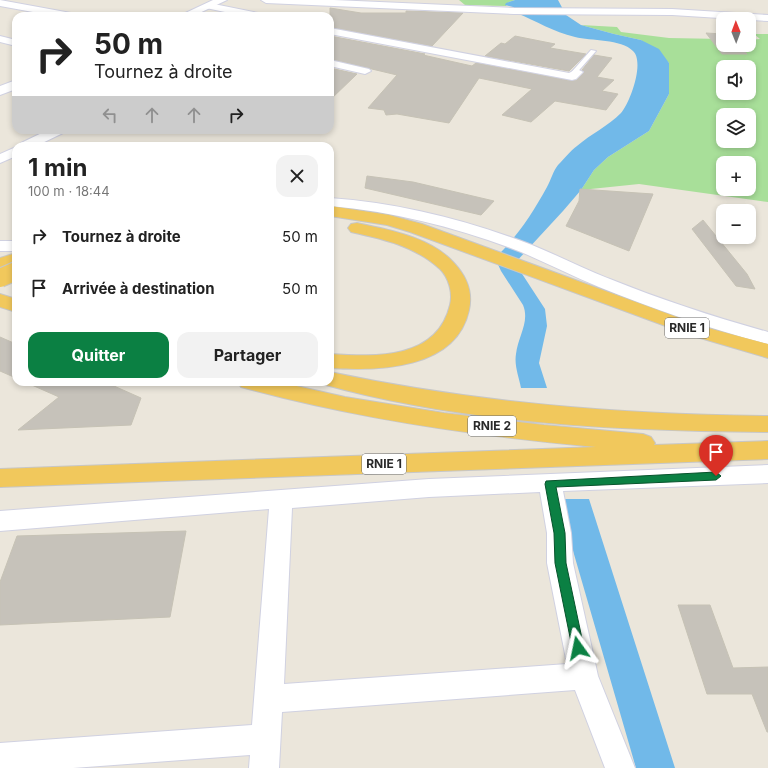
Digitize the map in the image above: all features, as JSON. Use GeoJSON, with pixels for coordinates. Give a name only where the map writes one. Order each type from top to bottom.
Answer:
{"type":"FeatureCollection","features":[{"type":"Feature","properties":{"kind":"highway","name":"RNIE 1"},"geometry":{"type":"LineString","coordinates":[[334,212],[389,220],[416,228],[697,332],[768,351]]}},
{"type":"Feature","properties":{"kind":"highway"},"geometry":{"type":"LineString","coordinates":[[334,224],[368,230],[401,240],[439,257],[450,268],[459,283],[463,297],[461,309],[456,322],[446,337],[436,344],[413,355],[384,361],[334,362]]}},
{"type":"Feature","properties":{"kind":"highway"},"geometry":{"type":"LineString","coordinates":[[0,264],[12,260]]}},
{"type":"Feature","properties":{"kind":"highway"},"geometry":{"type":"LineString","coordinates":[[0,278],[12,273]]}},
{"type":"Feature","properties":{"kind":"highway"},"geometry":{"type":"LineString","coordinates":[[0,274],[12,278]]}},
{"type":"Feature","properties":{"kind":"highway"},"geometry":{"type":"LineString","coordinates":[[0,300],[12,304]]}},
{"type":"Feature","properties":{"kind":"highway","name":"RNIE 2"},"geometry":{"type":"LineString","coordinates":[[334,380],[429,398],[565,416],[625,421],[768,424]]}},
{"type":"Feature","properties":{"kind":"highway","name":"RNIE 2"},"geometry":{"type":"LineString","coordinates":[[267,386],[355,406],[560,436],[737,451]]}},
{"type":"Feature","properties":{"kind":"highway","name":"RNIE 1"},"geometry":{"type":"LineString","coordinates":[[0,478],[768,450]]}},
{"type":"Feature","properties":{"kind":"street"},"geometry":{"type":"LineString","coordinates":[[194,12],[222,0]]}},
{"type":"Feature","properties":{"kind":"street"},"geometry":{"type":"LineString","coordinates":[[266,0],[514,11],[653,12],[768,18]]}},
{"type":"Feature","properties":{"kind":"street"},"geometry":{"type":"LineString","coordinates":[[0,3],[49,12]]}},
{"type":"Feature","properties":{"kind":"street"},"geometry":{"type":"LineString","coordinates":[[209,6],[238,12]]}},
{"type":"Feature","properties":{"kind":"street"},"geometry":{"type":"LineString","coordinates":[[334,32],[574,74]]}},
{"type":"Feature","properties":{"kind":"street"},"geometry":{"type":"LineString","coordinates":[[0,39],[12,42]]}},
{"type":"Feature","properties":{"kind":"street"},"geometry":{"type":"LineString","coordinates":[[334,65],[365,71]]}},
{"type":"Feature","properties":{"kind":"street"},"geometry":{"type":"LineString","coordinates":[[0,91],[12,86]]}},
{"type":"Feature","properties":{"kind":"street"},"geometry":{"type":"LineString","coordinates":[[34,142],[50,134]]}},
{"type":"Feature","properties":{"kind":"street"},"geometry":{"type":"LineString","coordinates":[[0,159],[12,153]]}},
{"type":"Feature","properties":{"kind":"street"},"geometry":{"type":"LineString","coordinates":[[334,202],[368,206],[437,218],[527,249],[650,301],[726,327],[768,338]]}},
{"type":"Feature","properties":{"kind":"street"},"geometry":{"type":"LineString","coordinates":[[0,246],[12,246]]}},
{"type":"Feature","properties":{"kind":"street"},"geometry":{"type":"LineString","coordinates":[[0,521],[281,498],[429,488],[768,474]]}},
{"type":"Feature","properties":{"kind":"street"},"geometry":{"type":"LineString","coordinates":[[550,484],[559,533],[560,563],[584,676],[620,768]]}},
{"type":"Feature","properties":{"kind":"street"},"geometry":{"type":"LineString","coordinates":[[0,758],[266,754],[281,498]]}},
{"type":"Feature","properties":{"kind":"street"},"geometry":{"type":"LineString","coordinates":[[269,700],[584,676]]}},
{"type":"Feature","properties":{"kind":"lane"},"geometry":{"type":"LineString","coordinates":[[574,74],[593,51]]}},
{"type":"Feature","properties":{"kind":"green space"},"geometry":{"type":"Polygon","coordinates":[[[459,0],[515,0],[509,2],[506,6],[465,5],[459,0]]]}},
{"type":"Feature","properties":{"kind":"green space"},"geometry":{"type":"Polygon","coordinates":[[[581,25],[617,27],[621,32],[669,38],[716,39],[716,52],[756,52],[756,39],[760,39],[756,34],[768,34],[768,202],[725,196],[756,196],[756,156],[716,156],[716,195],[639,184],[581,190],[594,170],[608,157],[649,131],[669,94],[669,63],[641,40],[581,25]]]}},
{"type":"Feature","properties":{"kind":"water"},"geometry":{"type":"Polygon","coordinates":[[[515,0],[558,0],[566,15],[581,25],[641,40],[659,49],[669,63],[669,94],[649,131],[608,157],[594,170],[581,190],[515,263],[545,309],[547,326],[539,363],[547,388],[521,388],[516,367],[516,358],[517,347],[524,323],[525,311],[523,305],[501,271],[495,258],[518,233],[530,216],[558,165],[574,148],[611,122],[625,108],[635,82],[637,64],[636,56],[628,47],[614,42],[567,35],[516,13],[513,7],[505,5],[506,3],[515,0]]]}},
{"type":"Feature","properties":{"kind":"water"},"geometry":{"type":"Polygon","coordinates":[[[558,499],[589,499],[675,768],[636,768],[558,499]]]}},
{"type":"Feature","properties":{"kind":"building"},"geometry":{"type":"Polygon","coordinates":[[[330,8],[361,13],[406,13],[406,11],[463,13],[432,46],[334,28],[334,12],[330,12],[330,8]]]}},
{"type":"Feature","properties":{"kind":"building"},"geometry":{"type":"Polygon","coordinates":[[[706,33],[716,34],[716,46],[706,33]]]}},
{"type":"Feature","properties":{"kind":"building"},"geometry":{"type":"Polygon","coordinates":[[[515,36],[555,44],[550,48],[586,54],[569,71],[485,56],[501,43],[505,44],[515,36]]]}},
{"type":"Feature","properties":{"kind":"building"},"geometry":{"type":"Polygon","coordinates":[[[334,37],[425,54],[423,55],[472,66],[476,63],[572,81],[577,80],[584,73],[582,70],[594,55],[612,58],[597,77],[614,80],[602,91],[618,94],[606,110],[555,101],[531,122],[502,115],[532,89],[479,78],[449,123],[397,114],[386,115],[384,110],[368,108],[397,75],[334,60],[334,37]]]}},
{"type":"Feature","properties":{"kind":"building"},"geometry":{"type":"Polygon","coordinates":[[[720,52],[745,52],[747,54],[722,54],[720,52]]]}},
{"type":"Feature","properties":{"kind":"building"},"geometry":{"type":"Polygon","coordinates":[[[334,69],[357,74],[334,96],[334,69]]]}},
{"type":"Feature","properties":{"kind":"building"},"geometry":{"type":"Polygon","coordinates":[[[367,176],[413,182],[494,201],[481,215],[365,188],[367,176]]]}},
{"type":"Feature","properties":{"kind":"building"},"geometry":{"type":"Polygon","coordinates":[[[580,189],[653,194],[629,251],[566,226],[579,201],[580,189]]]}},
{"type":"Feature","properties":{"kind":"building"},"geometry":{"type":"Polygon","coordinates":[[[703,220],[716,236],[716,244],[723,244],[747,274],[755,289],[736,286],[692,229],[703,220]]]}},
{"type":"Feature","properties":{"kind":"building"},"geometry":{"type":"Polygon","coordinates":[[[0,337],[12,342],[12,376],[0,371],[0,337]]]}},
{"type":"Feature","properties":{"kind":"building"},"geometry":{"type":"Polygon","coordinates":[[[34,386],[114,386],[141,398],[131,425],[18,430],[59,397],[34,386]]]}},
{"type":"Feature","properties":{"kind":"building"},"geometry":{"type":"Polygon","coordinates":[[[186,531],[170,617],[0,625],[0,582],[17,536],[186,531]]]}},
{"type":"Feature","properties":{"kind":"building"},"geometry":{"type":"Polygon","coordinates":[[[678,605],[710,605],[733,668],[768,667],[768,732],[752,694],[707,694],[678,605]]]}},
{"type":"Feature","properties":{"kind":"route"},"geometry":{"type":"LineString","coordinates":[[578,648],[560,563],[559,533],[550,484],[716,476]]}}]}
